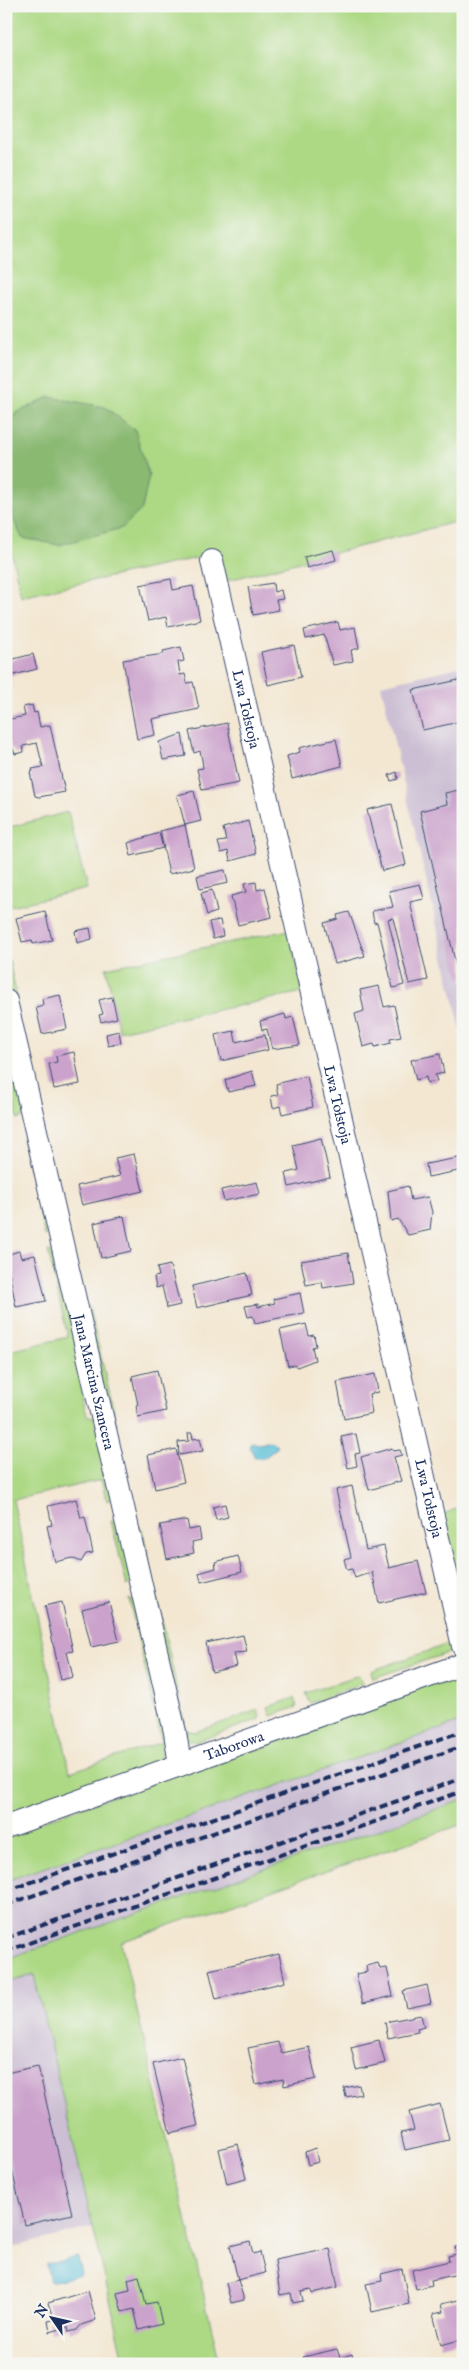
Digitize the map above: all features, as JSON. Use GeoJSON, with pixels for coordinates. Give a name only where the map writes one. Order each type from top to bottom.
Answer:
{"type":"FeatureCollection","features":[{"type":"Feature","properties":{"kind":"street","name":"Lwa Tołstoja"},"geometry":{"type":"LineString","coordinates":[[212,561],[463,1646]]}},
{"type":"Feature","properties":{"kind":"street","name":"Jana Marcina Szancera"},"geometry":{"type":"LineString","coordinates":[[6,1001],[173,1723],[180,1765]]}},
{"type":"Feature","properties":{"kind":"street","name":"Taborowa"},"geometry":{"type":"LineString","coordinates":[[6,1827],[463,1664]]}},
{"type":"Feature","properties":{"kind":"shaded area"},"geometry":{"type":"Polygon","coordinates":[[[463,666],[463,1039],[381,685],[463,666]]]}},
{"type":"Feature","properties":{"kind":"shaded area"},"geometry":{"type":"Polygon","coordinates":[[[463,1721],[463,1800],[6,1959],[6,1881],[463,1721]]]}},
{"type":"Feature","properties":{"kind":"shaded area"},"geometry":{"type":"Polygon","coordinates":[[[34,1974],[93,2227],[6,2249],[6,1983],[34,1974]]]}},
{"type":"Feature","properties":{"kind":"green space"},"geometry":{"type":"Polygon","coordinates":[[[6,6],[463,6],[463,520],[225,581],[202,557],[21,596],[6,529],[6,465],[12,516],[16,413],[6,430],[6,6]]]}},
{"type":"Feature","properties":{"kind":"green space"},"geometry":{"type":"Polygon","coordinates":[[[50,397],[105,407],[135,430],[149,476],[142,509],[122,528],[59,545],[22,538],[12,516],[6,465],[6,430],[16,413],[50,397]]]}},
{"type":"Feature","properties":{"kind":"green space"},"geometry":{"type":"Polygon","coordinates":[[[68,812],[87,889],[6,907],[6,828],[68,812]]]}},
{"type":"Feature","properties":{"kind":"green space"},"geometry":{"type":"Polygon","coordinates":[[[289,930],[303,992],[119,1031],[106,968],[289,930]]]}},
{"type":"Feature","properties":{"kind":"green space"},"geometry":{"type":"Polygon","coordinates":[[[9,960],[17,998],[11,995],[6,962],[9,960]]]}},
{"type":"Feature","properties":{"kind":"green space"},"geometry":{"type":"Polygon","coordinates":[[[8,1079],[16,1079],[25,1115],[18,1120],[8,1079]]]}},
{"type":"Feature","properties":{"kind":"green space"},"geometry":{"type":"Polygon","coordinates":[[[22,1138],[31,1141],[52,1231],[45,1236],[22,1138]]]}},
{"type":"Feature","properties":{"kind":"green space"},"geometry":{"type":"Polygon","coordinates":[[[48,1251],[57,1253],[89,1392],[82,1397],[87,1415],[95,1418],[113,1497],[107,1501],[101,1480],[13,1500],[70,1772],[162,1742],[129,1599],[137,1603],[168,1737],[159,1763],[6,1820],[6,1352],[68,1337],[48,1251]]]}},
{"type":"Feature","properties":{"kind":"green space"},"geometry":{"type":"Polygon","coordinates":[[[89,1306],[117,1425],[111,1424],[85,1310],[89,1306]]]}},
{"type":"Feature","properties":{"kind":"green space"},"geometry":{"type":"Polygon","coordinates":[[[463,1506],[463,1619],[439,1516],[463,1506]]]}},
{"type":"Feature","properties":{"kind":"green space"},"geometry":{"type":"Polygon","coordinates":[[[111,1521],[118,1521],[133,1582],[127,1586],[111,1521]]]}},
{"type":"Feature","properties":{"kind":"green space"},"geometry":{"type":"Polygon","coordinates":[[[142,1529],[186,1730],[195,1732],[258,1710],[260,1719],[196,1742],[186,1739],[136,1533],[142,1529]]]}},
{"type":"Feature","properties":{"kind":"green space"},"geometry":{"type":"Polygon","coordinates":[[[454,1642],[454,1651],[373,1678],[371,1671],[454,1642]]]}},
{"type":"Feature","properties":{"kind":"green space"},"geometry":{"type":"Polygon","coordinates":[[[463,1671],[463,1721],[6,1881],[6,1834],[463,1671]]]}},
{"type":"Feature","properties":{"kind":"green space"},"geometry":{"type":"Polygon","coordinates":[[[359,1675],[362,1684],[310,1703],[306,1693],[359,1675]]]}},
{"type":"Feature","properties":{"kind":"green space"},"geometry":{"type":"Polygon","coordinates":[[[294,1698],[297,1707],[271,1716],[268,1707],[294,1698]]]}},
{"type":"Feature","properties":{"kind":"green space"},"geometry":{"type":"Polygon","coordinates":[[[463,1800],[463,1824],[121,1942],[220,2364],[125,2364],[34,1975],[6,1983],[6,1959],[463,1800]]]}},
{"type":"Feature","properties":{"kind":"water"},"geometry":{"type":"Polygon","coordinates":[[[271,1441],[278,1447],[264,1458],[255,1458],[250,1447],[252,1442],[259,1444],[271,1441]]]}},
{"type":"Feature","properties":{"kind":"water"},"geometry":{"type":"Polygon","coordinates":[[[78,2257],[81,2275],[50,2282],[46,2264],[78,2257]]]}},
{"type":"Feature","properties":{"kind":"building"},"geometry":{"type":"Polygon","coordinates":[[[333,550],[336,560],[307,568],[304,557],[333,550]]]}},
{"type":"Feature","properties":{"kind":"building"},"geometry":{"type":"Polygon","coordinates":[[[171,579],[173,590],[193,586],[200,620],[168,627],[166,617],[148,621],[140,585],[171,579]]]}},
{"type":"Feature","properties":{"kind":"building"},"geometry":{"type":"Polygon","coordinates":[[[273,583],[274,592],[281,590],[283,599],[276,600],[279,610],[253,615],[248,587],[273,583]]]}},
{"type":"Feature","properties":{"kind":"building"},"geometry":{"type":"Polygon","coordinates":[[[338,622],[340,630],[355,627],[359,648],[351,650],[353,661],[333,665],[324,635],[306,639],[304,630],[338,622]]]}},
{"type":"Feature","properties":{"kind":"building"},"geometry":{"type":"Polygon","coordinates":[[[294,645],[301,677],[268,685],[261,652],[294,645]]]}},
{"type":"Feature","properties":{"kind":"building"},"geometry":{"type":"Polygon","coordinates":[[[181,647],[184,661],[178,662],[180,675],[185,674],[187,683],[193,682],[199,709],[152,719],[155,735],[137,739],[123,660],[164,654],[163,651],[181,647]]]}},
{"type":"Feature","properties":{"kind":"building"},"geometry":{"type":"Polygon","coordinates":[[[33,654],[37,669],[10,676],[6,661],[33,654]]]}},
{"type":"Feature","properties":{"kind":"building"},"geometry":{"type":"Polygon","coordinates":[[[463,679],[463,721],[423,730],[413,690],[463,679]]]}},
{"type":"Feature","properties":{"kind":"building"},"geometry":{"type":"Polygon","coordinates":[[[32,705],[34,713],[37,712],[40,727],[50,725],[65,792],[39,797],[35,796],[30,772],[33,771],[32,769],[43,767],[37,743],[23,746],[24,752],[15,754],[13,749],[11,749],[6,720],[25,716],[23,707],[32,705]]]}},
{"type":"Feature","properties":{"kind":"building"},"geometry":{"type":"Polygon","coordinates":[[[227,723],[239,783],[202,790],[197,769],[203,768],[202,760],[200,751],[194,753],[189,731],[227,723]]]}},
{"type":"Feature","properties":{"kind":"building"},"geometry":{"type":"Polygon","coordinates":[[[182,734],[186,756],[163,760],[159,742],[182,734]]]}},
{"type":"Feature","properties":{"kind":"building"},"geometry":{"type":"Polygon","coordinates":[[[336,739],[342,766],[292,779],[287,756],[300,752],[299,748],[336,739]]]}},
{"type":"Feature","properties":{"kind":"building"},"geometry":{"type":"Polygon","coordinates":[[[397,772],[398,779],[391,781],[389,775],[397,772]]]}},
{"type":"Feature","properties":{"kind":"building"},"geometry":{"type":"Polygon","coordinates":[[[463,789],[463,977],[459,978],[420,811],[447,804],[445,793],[463,789]]]}},
{"type":"Feature","properties":{"kind":"building"},"geometry":{"type":"Polygon","coordinates":[[[194,791],[201,821],[185,825],[177,795],[194,791]]]}},
{"type":"Feature","properties":{"kind":"building"},"geometry":{"type":"Polygon","coordinates":[[[392,804],[406,865],[382,871],[367,810],[392,804]]]}},
{"type":"Feature","properties":{"kind":"building"},"geometry":{"type":"Polygon","coordinates":[[[248,821],[256,854],[230,861],[228,851],[221,853],[218,842],[226,841],[223,828],[248,821]]]}},
{"type":"Feature","properties":{"kind":"building"},"geometry":{"type":"Polygon","coordinates":[[[185,825],[194,868],[169,874],[160,831],[185,825]]]}},
{"type":"Feature","properties":{"kind":"building"},"geometry":{"type":"Polygon","coordinates":[[[159,833],[163,848],[131,856],[128,843],[159,833]]]}},
{"type":"Feature","properties":{"kind":"building"},"geometry":{"type":"Polygon","coordinates":[[[225,870],[228,883],[200,889],[197,876],[225,870]]]}},
{"type":"Feature","properties":{"kind":"building"},"geometry":{"type":"Polygon","coordinates":[[[256,882],[257,890],[265,888],[272,917],[238,925],[231,896],[246,892],[244,884],[256,882]]]}},
{"type":"Feature","properties":{"kind":"building"},"geometry":{"type":"Polygon","coordinates":[[[420,884],[424,899],[410,902],[428,980],[409,984],[393,918],[388,919],[404,985],[393,988],[377,922],[374,923],[372,911],[393,907],[389,891],[420,884]]]}},
{"type":"Feature","properties":{"kind":"building"},"geometry":{"type":"Polygon","coordinates":[[[212,890],[217,912],[207,915],[201,893],[212,890]]]}},
{"type":"Feature","properties":{"kind":"building"},"geometry":{"type":"Polygon","coordinates":[[[45,911],[52,940],[33,944],[32,940],[22,942],[16,918],[45,911]]]}},
{"type":"Feature","properties":{"kind":"building"},"geometry":{"type":"Polygon","coordinates":[[[349,912],[365,956],[335,964],[324,923],[338,919],[337,915],[349,912]]]}},
{"type":"Feature","properties":{"kind":"building"},"geometry":{"type":"Polygon","coordinates":[[[220,920],[223,936],[213,939],[209,922],[220,920]]]}},
{"type":"Feature","properties":{"kind":"building"},"geometry":{"type":"Polygon","coordinates":[[[90,928],[92,939],[77,943],[75,931],[90,928]]]}},
{"type":"Feature","properties":{"kind":"building"},"geometry":{"type":"Polygon","coordinates":[[[379,986],[384,1007],[394,1005],[401,1037],[390,1039],[391,1043],[375,1047],[374,1044],[363,1047],[355,1014],[364,1011],[360,990],[379,986]]]}},
{"type":"Feature","properties":{"kind":"building"},"geometry":{"type":"Polygon","coordinates":[[[60,995],[67,1029],[42,1034],[36,1007],[43,1005],[42,999],[60,995]]]}},
{"type":"Feature","properties":{"kind":"building"},"geometry":{"type":"Polygon","coordinates":[[[112,997],[117,1018],[101,1022],[99,1015],[103,1014],[99,1000],[112,997]]]}},
{"type":"Feature","properties":{"kind":"building"},"geometry":{"type":"Polygon","coordinates":[[[285,1014],[286,1019],[293,1017],[300,1045],[272,1049],[267,1029],[262,1030],[260,1021],[285,1014]]]}},
{"type":"Feature","properties":{"kind":"building"},"geometry":{"type":"Polygon","coordinates":[[[119,1031],[121,1043],[108,1046],[106,1034],[119,1031]]]}},
{"type":"Feature","properties":{"kind":"building"},"geometry":{"type":"Polygon","coordinates":[[[234,1031],[236,1042],[265,1035],[268,1050],[221,1061],[215,1035],[234,1031]]]}},
{"type":"Feature","properties":{"kind":"building"},"geometry":{"type":"Polygon","coordinates":[[[74,1052],[80,1084],[54,1089],[49,1064],[57,1062],[56,1056],[74,1052]]]}},
{"type":"Feature","properties":{"kind":"building"},"geometry":{"type":"Polygon","coordinates":[[[440,1054],[444,1073],[435,1075],[437,1081],[427,1083],[426,1077],[416,1080],[411,1060],[440,1054]]]}},
{"type":"Feature","properties":{"kind":"building"},"geometry":{"type":"Polygon","coordinates":[[[252,1071],[256,1086],[228,1092],[225,1080],[252,1071]]]}},
{"type":"Feature","properties":{"kind":"building"},"geometry":{"type":"Polygon","coordinates":[[[307,1076],[313,1107],[282,1114],[280,1106],[273,1108],[271,1096],[278,1095],[276,1084],[307,1076]]]}},
{"type":"Feature","properties":{"kind":"building"},"geometry":{"type":"Polygon","coordinates":[[[321,1138],[330,1177],[289,1187],[286,1173],[299,1170],[293,1145],[321,1138]]]}},
{"type":"Feature","properties":{"kind":"building"},"geometry":{"type":"Polygon","coordinates":[[[134,1154],[143,1191],[82,1205],[77,1186],[120,1176],[115,1158],[134,1154]]]}},
{"type":"Feature","properties":{"kind":"building"},"geometry":{"type":"Polygon","coordinates":[[[463,1157],[463,1170],[428,1177],[426,1164],[463,1157]]]}},
{"type":"Feature","properties":{"kind":"building"},"geometry":{"type":"Polygon","coordinates":[[[257,1182],[260,1194],[224,1201],[221,1190],[257,1182]]]}},
{"type":"Feature","properties":{"kind":"building"},"geometry":{"type":"Polygon","coordinates":[[[408,1186],[411,1200],[428,1197],[432,1212],[430,1230],[408,1235],[398,1219],[391,1221],[388,1191],[408,1186]]]}},
{"type":"Feature","properties":{"kind":"building"},"geometry":{"type":"Polygon","coordinates":[[[124,1216],[131,1251],[101,1258],[94,1223],[124,1216]]]}},
{"type":"Feature","properties":{"kind":"building"},"geometry":{"type":"Polygon","coordinates":[[[19,1251],[21,1258],[35,1255],[46,1301],[16,1307],[6,1255],[19,1251]]]}},
{"type":"Feature","properties":{"kind":"building"},"geometry":{"type":"Polygon","coordinates":[[[348,1253],[353,1283],[323,1288],[322,1282],[306,1285],[301,1261],[348,1253]]]}},
{"type":"Feature","properties":{"kind":"building"},"geometry":{"type":"Polygon","coordinates":[[[170,1265],[180,1305],[167,1308],[162,1286],[156,1288],[154,1277],[159,1276],[157,1268],[170,1265]]]}},
{"type":"Feature","properties":{"kind":"building"},"geometry":{"type":"Polygon","coordinates":[[[247,1273],[252,1295],[197,1308],[192,1286],[247,1273]]]}},
{"type":"Feature","properties":{"kind":"building"},"geometry":{"type":"Polygon","coordinates":[[[300,1293],[304,1313],[255,1323],[253,1316],[248,1317],[245,1306],[258,1304],[258,1307],[275,1303],[273,1299],[300,1293]]]}},
{"type":"Feature","properties":{"kind":"building"},"geometry":{"type":"Polygon","coordinates":[[[306,1324],[309,1336],[314,1335],[316,1346],[312,1347],[315,1360],[297,1367],[294,1365],[288,1366],[280,1330],[306,1324]]]}},
{"type":"Feature","properties":{"kind":"building"},"geometry":{"type":"Polygon","coordinates":[[[157,1370],[166,1411],[138,1417],[136,1405],[138,1405],[132,1376],[157,1370]]]}},
{"type":"Feature","properties":{"kind":"building"},"geometry":{"type":"Polygon","coordinates":[[[375,1374],[378,1392],[369,1394],[372,1413],[344,1419],[337,1382],[375,1374]]]}},
{"type":"Feature","properties":{"kind":"building"},"geometry":{"type":"Polygon","coordinates":[[[188,1433],[192,1433],[193,1439],[200,1438],[203,1451],[179,1455],[178,1442],[189,1441],[188,1433]]]}},
{"type":"Feature","properties":{"kind":"building"},"geometry":{"type":"Polygon","coordinates":[[[356,1434],[360,1453],[355,1454],[357,1466],[348,1468],[341,1437],[356,1434]]]}},
{"type":"Feature","properties":{"kind":"building"},"geometry":{"type":"Polygon","coordinates":[[[392,1448],[393,1451],[400,1450],[402,1455],[394,1457],[401,1481],[369,1490],[361,1457],[392,1448]]]}},
{"type":"Feature","properties":{"kind":"building"},"geometry":{"type":"Polygon","coordinates":[[[176,1449],[184,1482],[155,1489],[148,1455],[176,1449]]]}},
{"type":"Feature","properties":{"kind":"building"},"geometry":{"type":"Polygon","coordinates":[[[352,1486],[366,1550],[384,1546],[389,1568],[418,1561],[426,1592],[379,1603],[372,1572],[355,1578],[352,1569],[347,1570],[344,1559],[351,1557],[336,1490],[352,1486]]]}},
{"type":"Feature","properties":{"kind":"building"},"geometry":{"type":"Polygon","coordinates":[[[76,1499],[81,1518],[85,1517],[93,1553],[86,1554],[81,1562],[72,1558],[55,1562],[47,1526],[52,1525],[48,1506],[76,1499]]]}},
{"type":"Feature","properties":{"kind":"building"},"geometry":{"type":"Polygon","coordinates":[[[225,1504],[228,1517],[216,1520],[213,1507],[225,1504]]]}},
{"type":"Feature","properties":{"kind":"building"},"geometry":{"type":"Polygon","coordinates":[[[187,1520],[189,1530],[199,1528],[201,1540],[192,1542],[194,1553],[167,1559],[160,1525],[187,1520]]]}},
{"type":"Feature","properties":{"kind":"building"},"geometry":{"type":"Polygon","coordinates":[[[238,1556],[242,1572],[201,1582],[199,1573],[216,1568],[215,1562],[238,1556]]]}},
{"type":"Feature","properties":{"kind":"building"},"geometry":{"type":"Polygon","coordinates":[[[62,1602],[73,1651],[67,1652],[73,1677],[61,1680],[45,1606],[62,1602]]]}},
{"type":"Feature","properties":{"kind":"building"},"geometry":{"type":"Polygon","coordinates":[[[109,1602],[119,1641],[91,1647],[82,1609],[109,1602]]]}},
{"type":"Feature","properties":{"kind":"building"},"geometry":{"type":"Polygon","coordinates":[[[243,1635],[247,1652],[234,1653],[237,1666],[212,1672],[206,1643],[243,1635]]]}},
{"type":"Feature","properties":{"kind":"building"},"geometry":{"type":"Polygon","coordinates":[[[279,1954],[285,1982],[216,1999],[209,1970],[279,1954]]]}},
{"type":"Feature","properties":{"kind":"building"},"geometry":{"type":"Polygon","coordinates":[[[378,1963],[380,1969],[387,1968],[393,1996],[363,2003],[356,1974],[367,1972],[366,1966],[378,1963]]]}},
{"type":"Feature","properties":{"kind":"building"},"geometry":{"type":"Polygon","coordinates":[[[427,1985],[431,2003],[407,2008],[403,1991],[427,1985]]]}},
{"type":"Feature","properties":{"kind":"building"},"geometry":{"type":"Polygon","coordinates":[[[421,2015],[424,2027],[417,2029],[418,2032],[388,2038],[385,2022],[421,2015]]]}},
{"type":"Feature","properties":{"kind":"building"},"geometry":{"type":"Polygon","coordinates":[[[379,2040],[385,2063],[356,2070],[351,2047],[379,2040]]]}},
{"type":"Feature","properties":{"kind":"building"},"geometry":{"type":"Polygon","coordinates":[[[278,2042],[281,2053],[309,2047],[316,2079],[284,2086],[283,2079],[256,2085],[248,2048],[278,2042]]]}},
{"type":"Feature","properties":{"kind":"building"},"geometry":{"type":"Polygon","coordinates":[[[182,2057],[198,2126],[170,2133],[153,2064],[182,2057]]]}},
{"type":"Feature","properties":{"kind":"building"},"geometry":{"type":"Polygon","coordinates":[[[38,2066],[72,2214],[25,2225],[6,2145],[6,2073],[38,2066]]]}},
{"type":"Feature","properties":{"kind":"building"},"geometry":{"type":"Polygon","coordinates":[[[359,2085],[361,2094],[346,2097],[344,2088],[359,2085]]]}},
{"type":"Feature","properties":{"kind":"building"},"geometry":{"type":"Polygon","coordinates":[[[440,2104],[449,2140],[405,2150],[401,2133],[414,2130],[409,2112],[440,2104]]]}},
{"type":"Feature","properties":{"kind":"building"},"geometry":{"type":"Polygon","coordinates":[[[238,2144],[246,2179],[227,2184],[219,2149],[238,2144]]]}},
{"type":"Feature","properties":{"kind":"building"},"geometry":{"type":"Polygon","coordinates":[[[315,2148],[318,2162],[308,2165],[305,2152],[315,2148]]]}},
{"type":"Feature","properties":{"kind":"building"},"geometry":{"type":"Polygon","coordinates":[[[250,2241],[253,2254],[260,2252],[265,2273],[238,2280],[230,2246],[250,2241]]]}},
{"type":"Feature","properties":{"kind":"building"},"geometry":{"type":"Polygon","coordinates":[[[463,2246],[463,2256],[458,2257],[463,2258],[463,2273],[431,2280],[432,2285],[416,2289],[412,2270],[449,2261],[448,2256],[457,2254],[455,2247],[463,2246]]]}},
{"type":"Feature","properties":{"kind":"building"},"geometry":{"type":"Polygon","coordinates":[[[330,2249],[338,2287],[312,2293],[311,2289],[301,2291],[303,2301],[293,2303],[291,2293],[280,2295],[275,2260],[330,2249]]]}},
{"type":"Feature","properties":{"kind":"building"},"geometry":{"type":"Polygon","coordinates":[[[402,2269],[409,2304],[372,2312],[366,2284],[382,2281],[381,2274],[402,2269]]]}},
{"type":"Feature","properties":{"kind":"building"},"geometry":{"type":"Polygon","coordinates":[[[139,2276],[146,2304],[157,2302],[162,2324],[139,2330],[134,2309],[122,2312],[117,2293],[130,2290],[128,2279],[139,2276]]]}},
{"type":"Feature","properties":{"kind":"building"},"geometry":{"type":"Polygon","coordinates":[[[238,2280],[244,2300],[231,2303],[226,2283],[238,2280]]]}},
{"type":"Feature","properties":{"kind":"building"},"geometry":{"type":"Polygon","coordinates":[[[88,2291],[96,2320],[81,2325],[77,2330],[69,2332],[68,2327],[50,2332],[48,2321],[54,2320],[48,2303],[88,2291]]]}},
{"type":"Feature","properties":{"kind":"building"},"geometry":{"type":"Polygon","coordinates":[[[463,2299],[463,2339],[441,2345],[433,2314],[443,2312],[441,2304],[463,2299]]]}},
{"type":"Feature","properties":{"kind":"building"},"geometry":{"type":"Polygon","coordinates":[[[337,2349],[340,2358],[352,2354],[354,2364],[305,2364],[303,2357],[337,2349]]]}},
{"type":"Feature","properties":{"kind":"railway"},"geometry":{"type":"LineString","coordinates":[[6,1891],[463,1731]]}},
{"type":"Feature","properties":{"kind":"railway"},"geometry":{"type":"LineString","coordinates":[[6,1905],[463,1746]]}},
{"type":"Feature","properties":{"kind":"railway"},"geometry":{"type":"LineString","coordinates":[[6,1938],[463,1778]]}},
{"type":"Feature","properties":{"kind":"railway"},"geometry":{"type":"LineString","coordinates":[[6,1951],[463,1791]]}}]}
